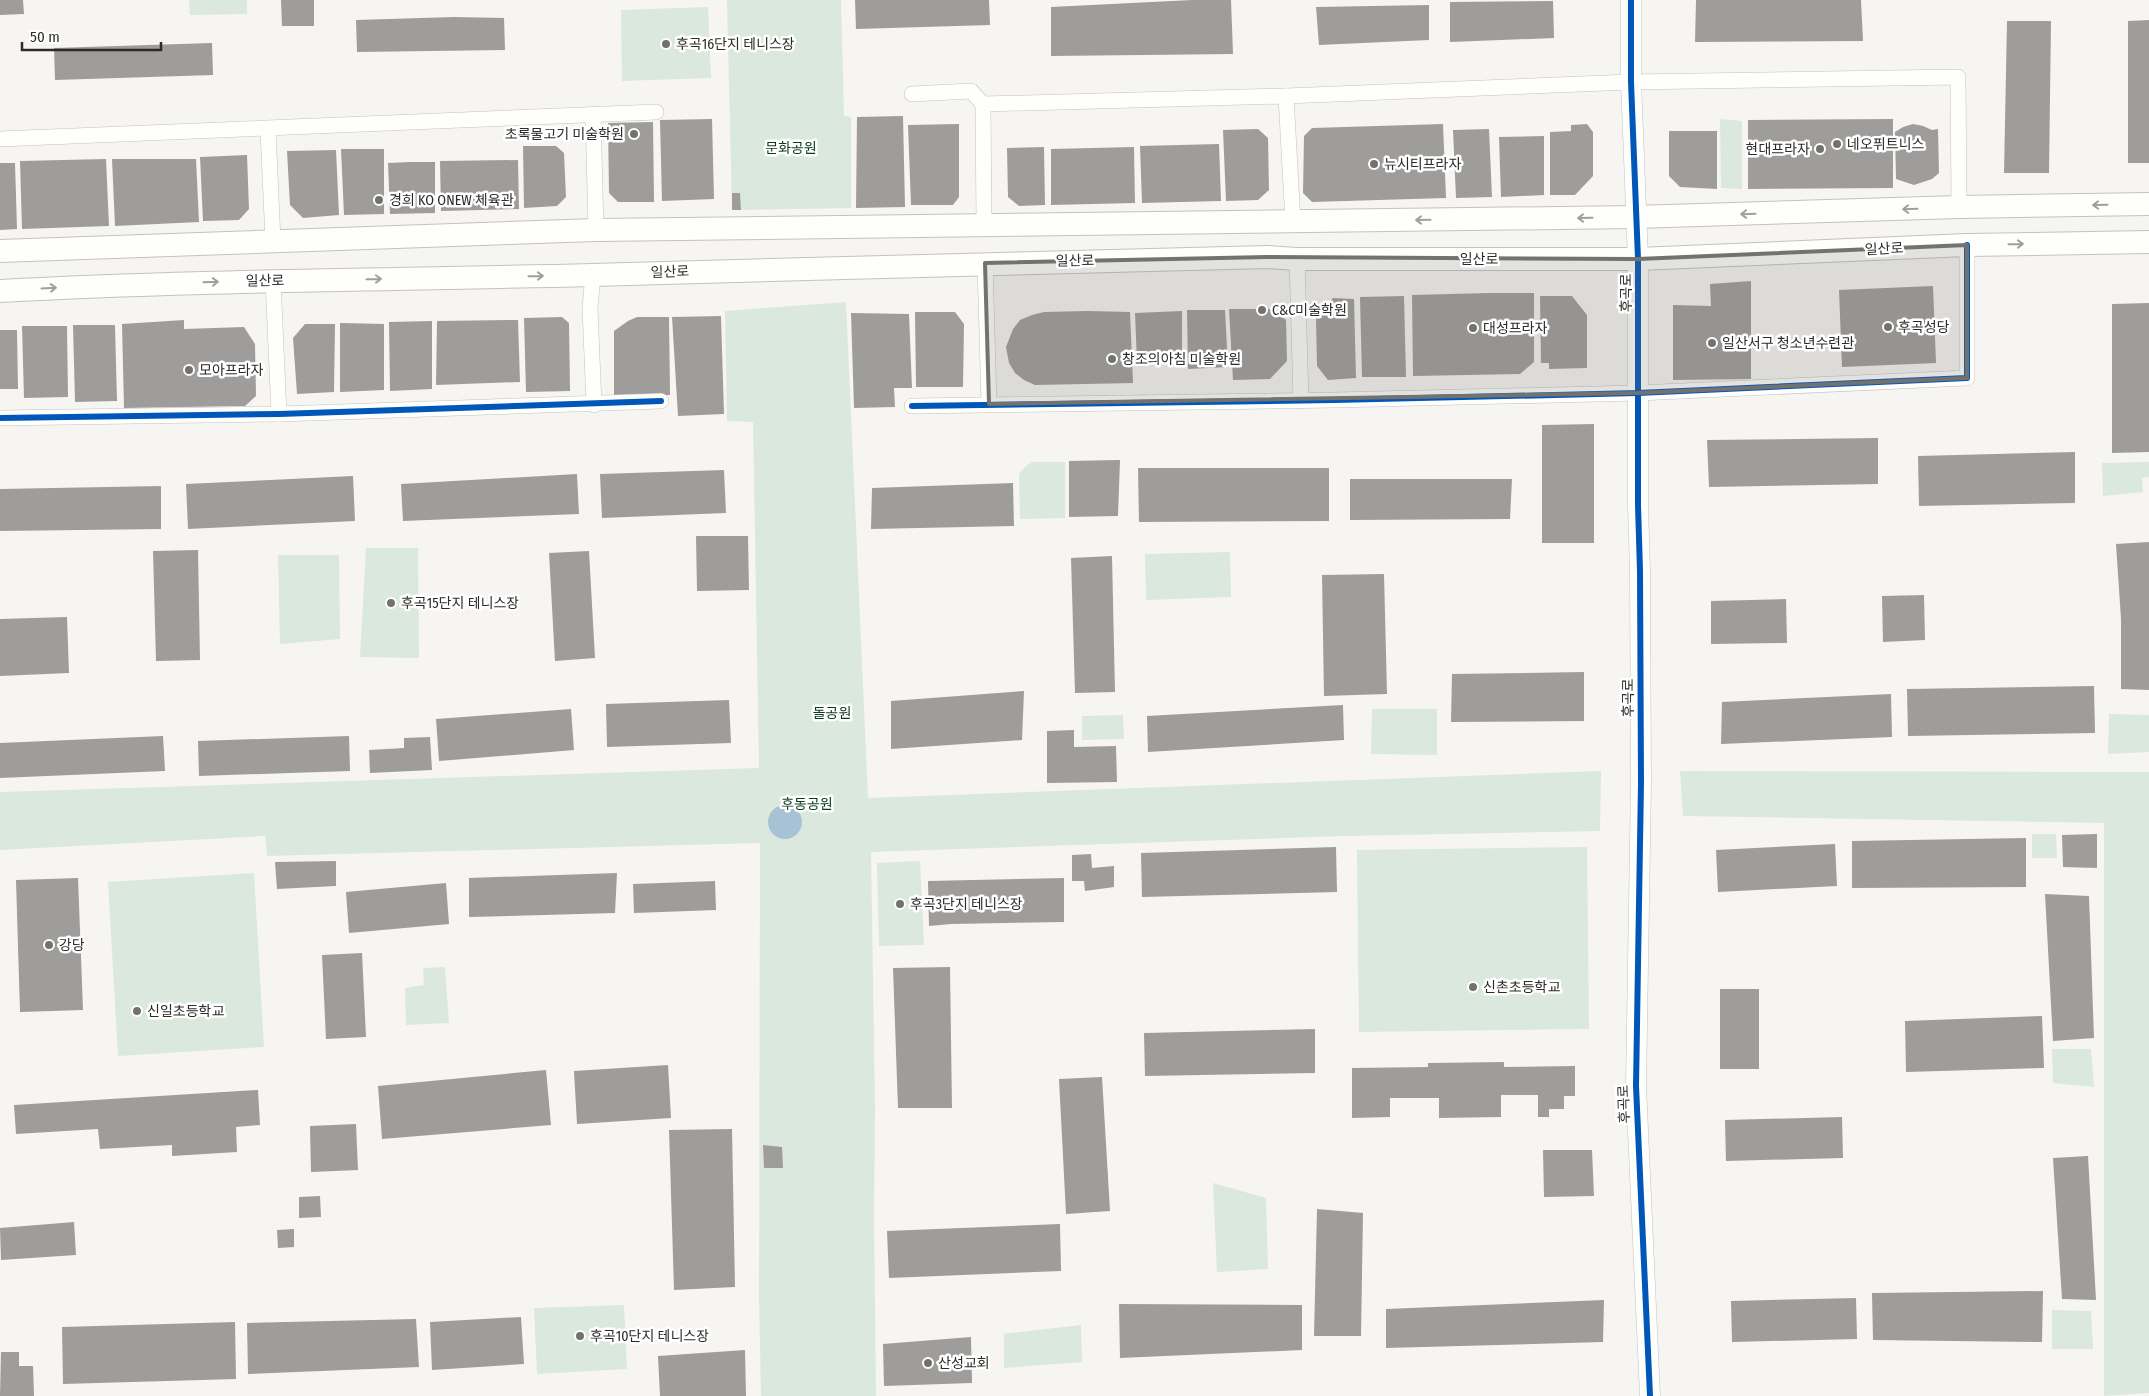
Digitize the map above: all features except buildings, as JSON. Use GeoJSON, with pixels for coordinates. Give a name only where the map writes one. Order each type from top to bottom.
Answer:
{"type":"FeatureCollection","features":[{"type":"Feature","properties":{"kind":"main road"},"geometry":{"type":"LineString","coordinates":[[0,251],[596,230],[1635,217],[1959,207],[2149,204]]}},
{"type":"Feature","properties":{"kind":"main road","name":"일산로"},"geometry":{"type":"LineString","coordinates":[[0,291],[273,281],[593,275],[984,263],[1267,257],[1297,260],[1638,259],[1967,245],[2149,242]]}},
{"type":"Feature","properties":{"kind":"street","name":"후곡로"},"geometry":{"type":"LineString","coordinates":[[1631,0],[1631,82],[1638,259],[1641,783],[1636,1086],[1650,1396]]}},
{"type":"Feature","properties":{"kind":"street"},"geometry":{"type":"LineString","coordinates":[[983,104],[1286,96],[1631,82],[1958,77],[1959,207]]}},
{"type":"Feature","properties":{"kind":"street"},"geometry":{"type":"LineString","coordinates":[[912,94],[971,91],[983,104],[984,225]]}},
{"type":"Feature","properties":{"kind":"street"},"geometry":{"type":"LineString","coordinates":[[1286,96],[1293,222]]}},
{"type":"Feature","properties":{"kind":"street"},"geometry":{"type":"LineString","coordinates":[[0,139],[268,130],[656,112]]}},
{"type":"Feature","properties":{"kind":"street"},"geometry":{"type":"LineString","coordinates":[[594,114],[596,230]]}},
{"type":"Feature","properties":{"kind":"street"},"geometry":{"type":"LineString","coordinates":[[268,130],[273,241]]}},
{"type":"Feature","properties":{"kind":"street"},"geometry":{"type":"LineString","coordinates":[[912,406],[1638,393],[1967,378],[1967,245]]}},
{"type":"Feature","properties":{"kind":"street"},"geometry":{"type":"LineString","coordinates":[[1297,260],[1301,400]]}},
{"type":"Feature","properties":{"kind":"street"},"geometry":{"type":"LineString","coordinates":[[984,263],[989,404]]}},
{"type":"Feature","properties":{"kind":"street"},"geometry":{"type":"LineString","coordinates":[[593,275],[590,308],[594,405]]}},
{"type":"Feature","properties":{"kind":"street"},"geometry":{"type":"LineString","coordinates":[[273,281],[279,414]]}},
{"type":"Feature","properties":{"kind":"street"},"geometry":{"type":"LineString","coordinates":[[0,418],[279,414],[661,402]]}},
{"type":"Feature","properties":{"kind":"highlighted area"},"geometry":{"type":"Polygon","coordinates":[[[1967,245],[1967,378],[1638,393],[989,404],[985,263],[1267,257],[1638,259],[1967,245]]]}},
{"type":"Feature","properties":{"kind":"green space"},"geometry":{"type":"Polygon","coordinates":[[[189,0],[247,0],[247,14],[190,15],[189,0]]]}},
{"type":"Feature","properties":{"kind":"green space","name":"문화공원"},"geometry":{"type":"Polygon","coordinates":[[[727,0],[841,0],[844,116],[851,117],[851,208],[732,210],[727,0]]]}},
{"type":"Feature","properties":{"kind":"green space","name":"후곡16단지 테니스장"},"geometry":{"type":"Polygon","coordinates":[[[708,7],[711,78],[622,81],[621,10],[708,7]]]}},
{"type":"Feature","properties":{"kind":"green space"},"geometry":{"type":"Polygon","coordinates":[[[1720,119],[1742,121],[1742,189],[1721,188],[1720,119]]]}},
{"type":"Feature","properties":{"kind":"green space","name":"후동공원"},"geometry":{"type":"Polygon","coordinates":[[[846,302],[868,798],[1601,771],[1600,831],[1344,836],[871,852],[875,1109],[876,1396],[761,1396],[759,1298],[760,843],[267,856],[265,836],[0,850],[0,792],[759,768],[753,422],[727,421],[725,311],[846,302]]]}},
{"type":"Feature","properties":{"kind":"green space"},"geometry":{"type":"Polygon","coordinates":[[[1033,462],[1065,462],[1065,518],[1020,519],[1019,474],[1027,465],[1033,462]]]}},
{"type":"Feature","properties":{"kind":"green space"},"geometry":{"type":"Polygon","coordinates":[[[2149,462],[2149,477],[2142,478],[2143,492],[2103,496],[2102,463],[2149,462]]]}},
{"type":"Feature","properties":{"kind":"green space","name":"후곡15단지 테니스장"},"geometry":{"type":"Polygon","coordinates":[[[366,548],[418,548],[419,658],[360,657],[366,548]]]}},
{"type":"Feature","properties":{"kind":"green space"},"geometry":{"type":"Polygon","coordinates":[[[1230,552],[1231,597],[1146,600],[1145,554],[1230,552]]]}},
{"type":"Feature","properties":{"kind":"green space"},"geometry":{"type":"Polygon","coordinates":[[[278,555],[339,555],[340,639],[280,644],[278,555]]]}},
{"type":"Feature","properties":{"kind":"green space"},"geometry":{"type":"Polygon","coordinates":[[[1372,709],[1437,709],[1437,755],[1371,754],[1372,709]]]}},
{"type":"Feature","properties":{"kind":"green space"},"geometry":{"type":"Polygon","coordinates":[[[2109,714],[2149,715],[2149,752],[2108,754],[2109,714]]]}},
{"type":"Feature","properties":{"kind":"green space"},"geometry":{"type":"Polygon","coordinates":[[[1123,715],[1124,739],[1082,740],[1082,716],[1123,715]]]}},
{"type":"Feature","properties":{"kind":"green space"},"geometry":{"type":"Polygon","coordinates":[[[1680,771],[2149,772],[2149,1393],[2104,1396],[2104,823],[1683,816],[1680,771]]]}},
{"type":"Feature","properties":{"kind":"green space"},"geometry":{"type":"Polygon","coordinates":[[[2032,834],[2056,834],[2057,858],[2032,858],[2032,834]]]}},
{"type":"Feature","properties":{"kind":"green space"},"geometry":{"type":"Polygon","coordinates":[[[1587,847],[1589,1029],[1359,1032],[1357,850],[1587,847]]]}},
{"type":"Feature","properties":{"kind":"green space","name":"후곡3단지 테니스장"},"geometry":{"type":"Polygon","coordinates":[[[920,861],[924,945],[879,946],[877,863],[920,861]]]}},
{"type":"Feature","properties":{"kind":"green space"},"geometry":{"type":"Polygon","coordinates":[[[254,873],[264,1047],[118,1056],[108,882],[254,873]]]}},
{"type":"Feature","properties":{"kind":"green space"},"geometry":{"type":"Polygon","coordinates":[[[445,967],[449,1023],[406,1025],[405,988],[424,985],[423,968],[445,967]]]}},
{"type":"Feature","properties":{"kind":"green space"},"geometry":{"type":"Polygon","coordinates":[[[2052,1049],[2091,1049],[2094,1087],[2053,1083],[2052,1049]]]}},
{"type":"Feature","properties":{"kind":"green space"},"geometry":{"type":"Polygon","coordinates":[[[1213,1183],[1266,1198],[1268,1269],[1217,1272],[1213,1183]]]}},
{"type":"Feature","properties":{"kind":"green space","name":"후곡10단지 테니스장"},"geometry":{"type":"Polygon","coordinates":[[[624,1305],[627,1369],[537,1374],[534,1308],[624,1305]]]}},
{"type":"Feature","properties":{"kind":"green space"},"geometry":{"type":"Polygon","coordinates":[[[2052,1310],[2091,1311],[2093,1349],[2052,1349],[2052,1310]]]}},
{"type":"Feature","properties":{"kind":"green space"},"geometry":{"type":"Polygon","coordinates":[[[1081,1325],[1082,1362],[1004,1368],[1004,1334],[1081,1325]]]}},
{"type":"Feature","properties":{"kind":"water"},"geometry":{"type":"Polygon","coordinates":[[[785,805],[797,810],[802,822],[797,834],[785,839],[773,834],[768,822],[773,810],[785,805]]]}},
{"type":"Feature","properties":{"kind":"cycle path"},"geometry":{"type":"LineString","coordinates":[[1631,0],[1631,82],[1638,259],[1641,783],[1636,1086],[1650,1396]]}},
{"type":"Feature","properties":{"kind":"cycle path"},"geometry":{"type":"LineString","coordinates":[[912,406],[1335,400],[1638,393],[1967,378],[1967,245]]}},
{"type":"Feature","properties":{"kind":"cycle path"},"geometry":{"type":"LineString","coordinates":[[0,418],[279,414],[661,401]]}},
{"type":"Feature","properties":{"kind":"place","name":"후곡16단지 테니스장"},"geometry":{"type":"Point","coordinates":[666,44]}},
{"type":"Feature","properties":{"kind":"place","name":"초록물고기 미술학원"},"geometry":{"type":"Point","coordinates":[634,134]}},
{"type":"Feature","properties":{"kind":"place","name":"네오퓌트니스"},"geometry":{"type":"Point","coordinates":[1837,144]}},
{"type":"Feature","properties":{"kind":"place","name":"현대프라자"},"geometry":{"type":"Point","coordinates":[1820,149]}},
{"type":"Feature","properties":{"kind":"place","name":"뉴시티프라자"},"geometry":{"type":"Point","coordinates":[1374,164]}},
{"type":"Feature","properties":{"kind":"place","name":"경희 KO ONEW 체육관"},"geometry":{"type":"Point","coordinates":[379,200]}},
{"type":"Feature","properties":{"kind":"place","name":"C&C미술학원"},"geometry":{"type":"Point","coordinates":[1262,310]}},
{"type":"Feature","properties":{"kind":"place","name":"후곡성당"},"geometry":{"type":"Point","coordinates":[1888,327]}},
{"type":"Feature","properties":{"kind":"place","name":"대성프라자"},"geometry":{"type":"Point","coordinates":[1473,328]}},
{"type":"Feature","properties":{"kind":"place","name":"일산서구 청소년수련관"},"geometry":{"type":"Point","coordinates":[1712,343]}},
{"type":"Feature","properties":{"kind":"place","name":"창조의아침 미술학원"},"geometry":{"type":"Point","coordinates":[1112,359]}},
{"type":"Feature","properties":{"kind":"place","name":"모아프라자"},"geometry":{"type":"Point","coordinates":[189,370]}},
{"type":"Feature","properties":{"kind":"place","name":"후곡15단지 테니스장"},"geometry":{"type":"Point","coordinates":[391,603]}},
{"type":"Feature","properties":{"kind":"place","name":"후곡3단지 테니스장"},"geometry":{"type":"Point","coordinates":[900,904]}},
{"type":"Feature","properties":{"kind":"place","name":"강당"},"geometry":{"type":"Point","coordinates":[49,945]}},
{"type":"Feature","properties":{"kind":"place","name":"신촌초등학교"},"geometry":{"type":"Point","coordinates":[1473,987]}},
{"type":"Feature","properties":{"kind":"place","name":"신일초등학교"},"geometry":{"type":"Point","coordinates":[137,1011]}},
{"type":"Feature","properties":{"kind":"place","name":"후곡10단지 테니스장"},"geometry":{"type":"Point","coordinates":[580,1336]}},
{"type":"Feature","properties":{"kind":"place","name":"산성교회"},"geometry":{"type":"Point","coordinates":[928,1363]}},
{"type":"Feature","properties":{"kind":"park label","name":"돌공원"},"geometry":{"type":"Point","coordinates":[832,713]}}]}
